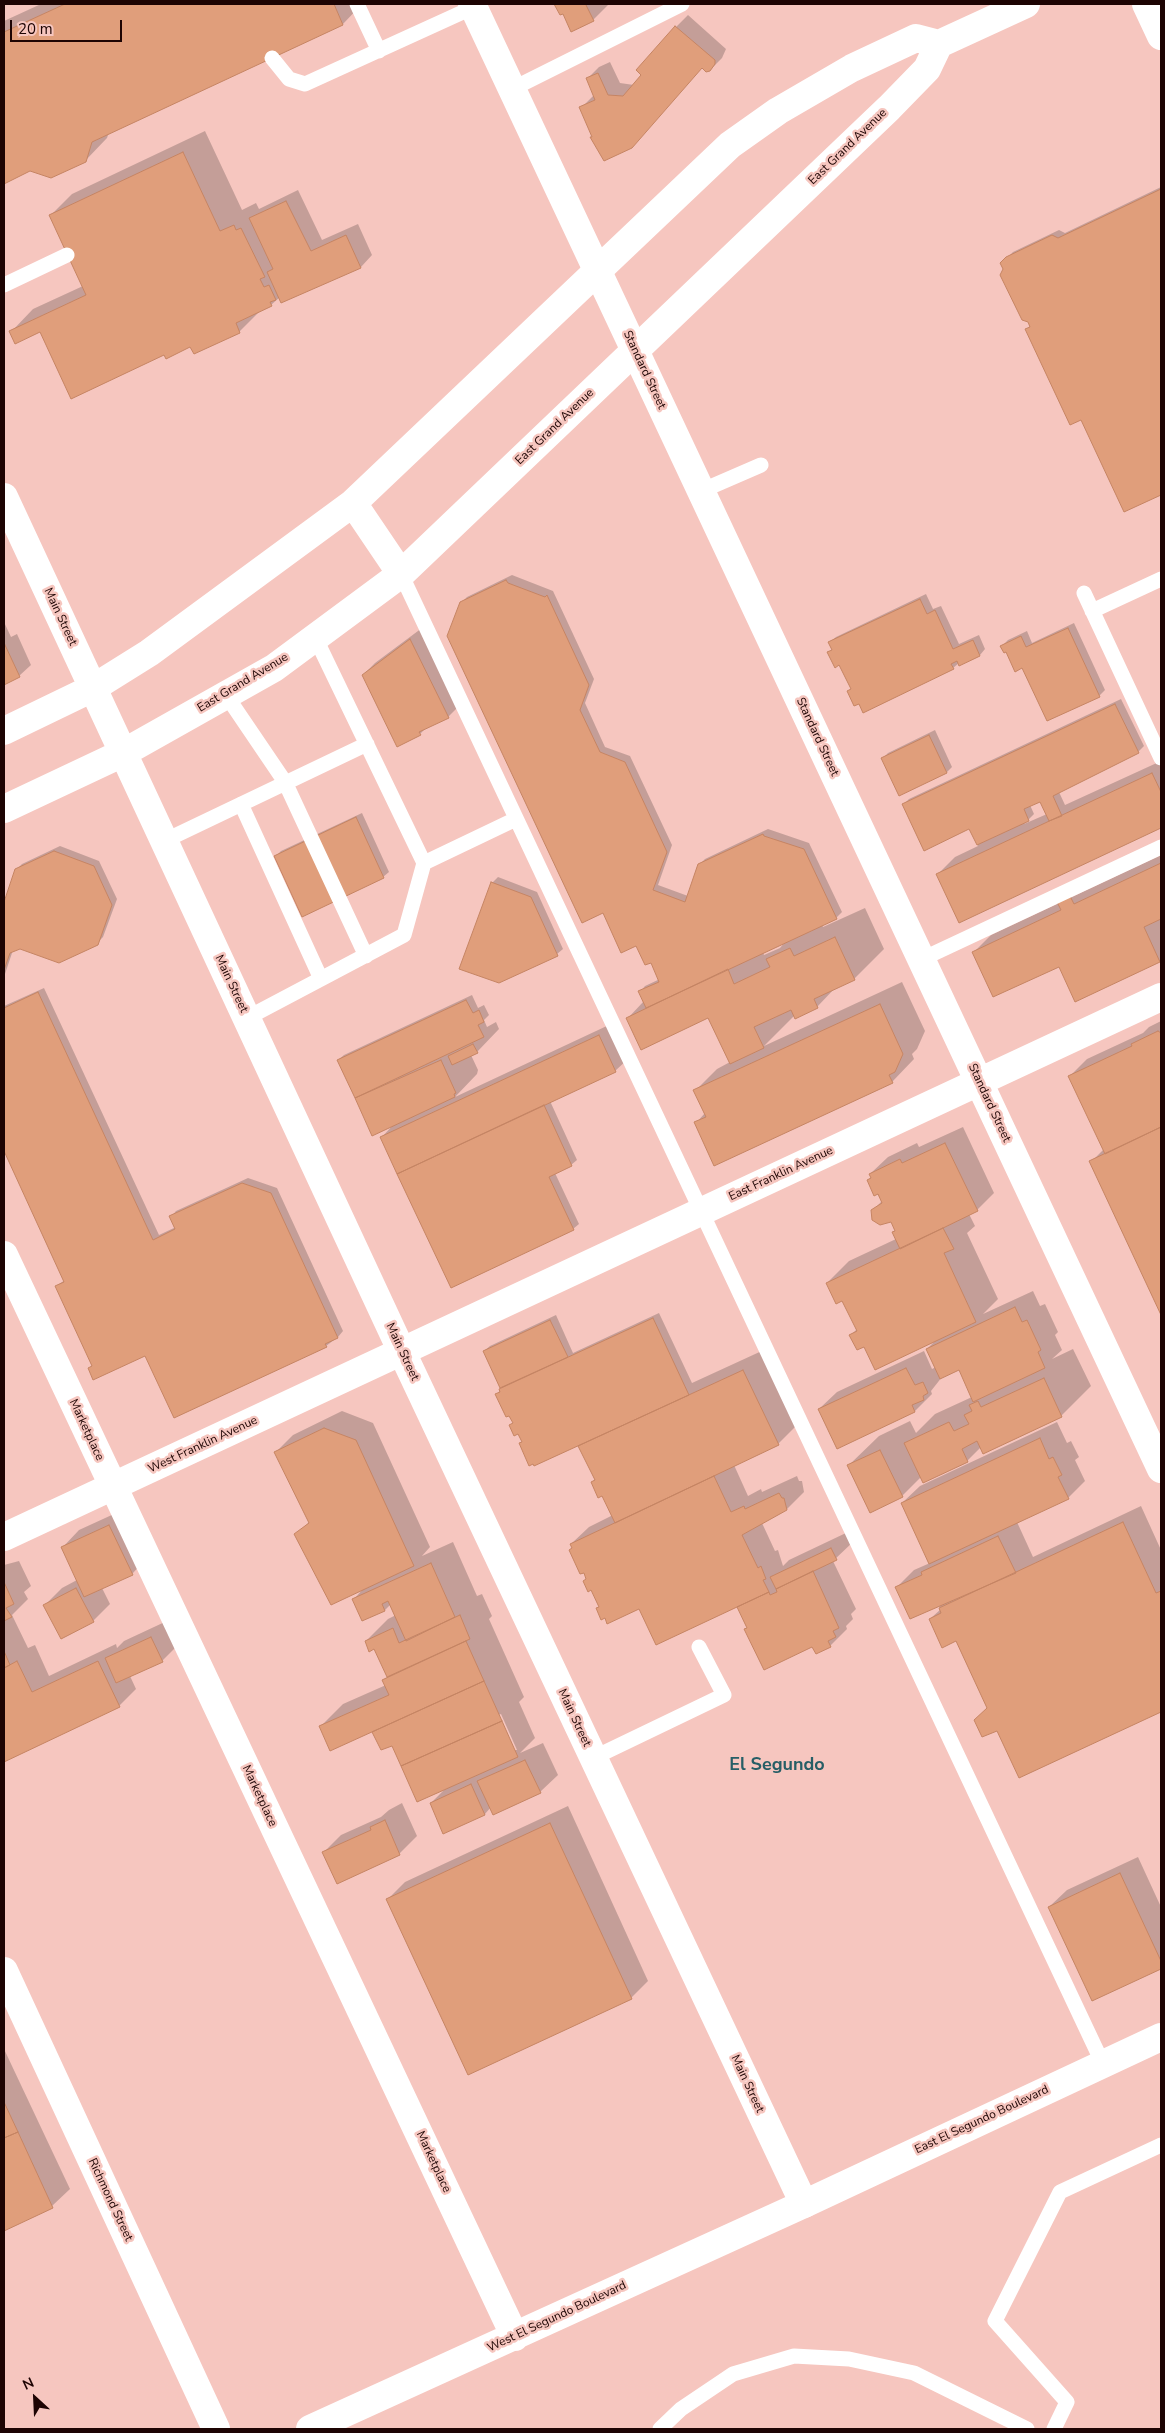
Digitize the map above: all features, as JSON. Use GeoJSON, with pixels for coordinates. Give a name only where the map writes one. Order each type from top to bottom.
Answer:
{"type":"FeatureCollection","features":[{"type":"Feature","properties":{"kind":"street"},"geometry":{"type":"LineString","coordinates":[[4,731],[93,688],[152,651],[353,503],[597,269],[730,145],[778,111],[852,68],[916,38],[939,44],[1026,4]]}},
{"type":"Feature","properties":{"kind":"street"},"geometry":{"type":"LineString","coordinates":[[1146,4],[1161,36]]}},
{"type":"Feature","properties":{"kind":"street","name":"Standard Street"},"geometry":{"type":"LineString","coordinates":[[473,5],[1161,1469]]}},
{"type":"Feature","properties":{"kind":"street","name":"East Grand Avenue"},"geometry":{"type":"LineString","coordinates":[[4,809],[123,753],[274,668],[400,574],[889,108],[928,69],[939,44]]}},
{"type":"Feature","properties":{"kind":"street","name":"Main Street"},"geometry":{"type":"LineString","coordinates":[[4,497],[402,1352],[804,2204]]}},
{"type":"Feature","properties":{"kind":"street"},"geometry":{"type":"LineString","coordinates":[[353,503],[400,574]]}},
{"type":"Feature","properties":{"kind":"street","name":"East Franklin Avenue"},"geometry":{"type":"LineString","coordinates":[[402,1352],[1161,997]]}},
{"type":"Feature","properties":{"kind":"street","name":"Marketplace"},"geometry":{"type":"LineString","coordinates":[[4,1255],[515,2337]]}},
{"type":"Feature","properties":{"kind":"street","name":"West Franklin Avenue"},"geometry":{"type":"LineString","coordinates":[[4,1537],[402,1352]]}},
{"type":"Feature","properties":{"kind":"street","name":"Richmond Street"},"geometry":{"type":"LineString","coordinates":[[4,1971],[216,2429]]}},
{"type":"Feature","properties":{"kind":"street","name":"East El Segundo Boulevard"},"geometry":{"type":"LineString","coordinates":[[804,2204],[1161,2037]]}},
{"type":"Feature","properties":{"kind":"street","name":"West El Segundo Boulevard"},"geometry":{"type":"LineString","coordinates":[[310,2429],[804,2204]]}},
{"type":"Feature","properties":{"kind":"lane"},"geometry":{"type":"LineString","coordinates":[[356,4],[379,51]]}},
{"type":"Feature","properties":{"kind":"lane"},"geometry":{"type":"LineString","coordinates":[[512,89],[682,4]]}},
{"type":"Feature","properties":{"kind":"lane"},"geometry":{"type":"LineString","coordinates":[[272,58],[289,79],[305,84],[379,51],[473,5]]}},
{"type":"Feature","properties":{"kind":"lane"},"geometry":{"type":"LineString","coordinates":[[4,285],[68,255]]}},
{"type":"Feature","properties":{"kind":"lane"},"geometry":{"type":"LineString","coordinates":[[701,491],[761,465]]}},
{"type":"Feature","properties":{"kind":"lane"},"geometry":{"type":"LineString","coordinates":[[400,574],[1103,2064]]}},
{"type":"Feature","properties":{"kind":"lane"},"geometry":{"type":"LineString","coordinates":[[1092,611],[1161,579]]}},
{"type":"Feature","properties":{"kind":"lane"},"geometry":{"type":"LineString","coordinates":[[1084,593],[1161,758]]}},
{"type":"Feature","properties":{"kind":"lane"},"geometry":{"type":"LineString","coordinates":[[247,1018],[404,935],[424,863],[315,637]]}},
{"type":"Feature","properties":{"kind":"lane"},"geometry":{"type":"LineString","coordinates":[[226,695],[285,782],[366,956]]}},
{"type":"Feature","properties":{"kind":"lane"},"geometry":{"type":"LineString","coordinates":[[164,841],[367,744]]}},
{"type":"Feature","properties":{"kind":"lane"},"geometry":{"type":"LineString","coordinates":[[241,804],[321,979]]}},
{"type":"Feature","properties":{"kind":"lane"},"geometry":{"type":"LineString","coordinates":[[424,863],[516,819]]}},
{"type":"Feature","properties":{"kind":"lane"},"geometry":{"type":"LineString","coordinates":[[922,959],[1161,847]]}},
{"type":"Feature","properties":{"kind":"lane"},"geometry":{"type":"LineString","coordinates":[[593,1758],[724,1695],[699,1647]]}},
{"type":"Feature","properties":{"kind":"lane"},"geometry":{"type":"LineString","coordinates":[[1054,2429],[1067,2402],[995,2321],[1060,2192],[1161,2145]]}},
{"type":"Feature","properties":{"kind":"lane"},"geometry":{"type":"LineString","coordinates":[[660,2429],[681,2408],[733,2374],[794,2356],[849,2359],[914,2373],[1027,2429]]}},
{"type":"Feature","properties":{"kind":"building"},"geometry":{"type":"Polygon","coordinates":[[[65,4],[334,4],[343,25],[92,142],[86,162],[51,178],[30,171],[4,184],[4,32],[65,4]]]}},
{"type":"Feature","properties":{"kind":"building"},"geometry":{"type":"Polygon","coordinates":[[[554,4],[588,4],[586,5],[594,21],[571,32],[563,14],[560,15],[554,4]]]}},
{"type":"Feature","properties":{"kind":"building"},"geometry":{"type":"Polygon","coordinates":[[[675,26],[715,60],[715,64],[710,71],[706,72],[702,68],[632,148],[604,161],[590,137],[592,137],[579,107],[595,100],[586,78],[598,73],[608,95],[623,96],[641,75],[636,70],[675,26]]]}},
{"type":"Feature","properties":{"kind":"building"},"geometry":{"type":"Polygon","coordinates":[[[183,152],[220,231],[234,225],[236,230],[241,228],[265,277],[260,279],[264,287],[269,285],[276,300],[270,302],[272,306],[236,323],[240,333],[194,354],[190,347],[166,359],[164,355],[71,399],[40,332],[15,344],[9,331],[86,295],[49,215],[183,152]]]}},
{"type":"Feature","properties":{"kind":"building"},"geometry":{"type":"Polygon","coordinates":[[[1161,189],[1161,495],[1124,512],[1081,420],[1070,425],[1025,329],[1030,327],[1028,322],[1022,320],[1000,275],[1003,269],[1000,263],[1006,257],[1052,235],[1058,238],[1161,189]]]}},
{"type":"Feature","properties":{"kind":"building"},"geometry":{"type":"Polygon","coordinates":[[[286,201],[311,251],[346,235],[361,268],[281,303],[267,272],[273,269],[249,218],[286,201]]]}},
{"type":"Feature","properties":{"kind":"building"},"geometry":{"type":"Polygon","coordinates":[[[506,580],[508,583],[545,597],[547,595],[589,685],[580,710],[600,752],[625,762],[667,852],[653,890],[685,902],[698,864],[763,834],[764,836],[804,849],[837,919],[646,1008],[638,991],[659,982],[651,963],[645,965],[636,946],[621,953],[603,913],[582,923],[447,636],[460,602],[506,580]]]}},
{"type":"Feature","properties":{"kind":"building"},"geometry":{"type":"Polygon","coordinates":[[[920,599],[927,614],[935,610],[953,649],[973,640],[980,656],[959,666],[957,661],[951,664],[954,669],[863,713],[859,704],[854,706],[847,691],[851,689],[839,665],[835,668],[827,652],[832,650],[828,642],[920,599]]]}},
{"type":"Feature","properties":{"kind":"building"},"geometry":{"type":"Polygon","coordinates":[[[1068,628],[1100,697],[1047,721],[1022,668],[1015,672],[1006,652],[1004,653],[1000,646],[1021,636],[1026,647],[1068,628]]]}},
{"type":"Feature","properties":{"kind":"building"},"geometry":{"type":"Polygon","coordinates":[[[410,639],[449,718],[419,732],[421,735],[397,747],[362,675],[410,639]]]}},
{"type":"Feature","properties":{"kind":"building"},"geometry":{"type":"Polygon","coordinates":[[[4,646],[20,677],[4,685],[4,646]]]}},
{"type":"Feature","properties":{"kind":"building"},"geometry":{"type":"Polygon","coordinates":[[[1115,704],[1139,753],[1053,796],[1062,816],[1049,821],[1040,802],[1024,809],[1029,821],[977,845],[969,829],[924,851],[902,804],[1115,704]]]}},
{"type":"Feature","properties":{"kind":"building"},"geometry":{"type":"Polygon","coordinates":[[[929,735],[947,773],[899,796],[881,758],[929,735]]]}},
{"type":"Feature","properties":{"kind":"building"},"geometry":{"type":"Polygon","coordinates":[[[1152,773],[1161,792],[1161,828],[959,923],[936,874],[1152,773]]]}},
{"type":"Feature","properties":{"kind":"building"},"geometry":{"type":"Polygon","coordinates":[[[356,817],[384,878],[302,917],[274,856],[356,817]]]}},
{"type":"Feature","properties":{"kind":"building"},"geometry":{"type":"Polygon","coordinates":[[[54,851],[94,866],[112,905],[98,945],[59,963],[20,949],[10,953],[4,970],[4,902],[15,869],[54,851]]]}},
{"type":"Feature","properties":{"kind":"building"},"geometry":{"type":"Polygon","coordinates":[[[1161,863],[1161,919],[1144,927],[1160,962],[1075,1002],[1059,967],[993,997],[972,952],[1061,910],[1057,902],[1070,896],[1074,904],[1161,863]]]}},
{"type":"Feature","properties":{"kind":"building"},"geometry":{"type":"Polygon","coordinates":[[[491,882],[531,897],[558,956],[499,983],[459,969],[491,882]]]}},
{"type":"Feature","properties":{"kind":"building"},"geometry":{"type":"Polygon","coordinates":[[[835,937],[855,980],[814,999],[818,1008],[795,1019],[791,1010],[754,1027],[764,1048],[730,1064],[708,1018],[641,1050],[626,1018],[728,969],[734,984],[770,967],[766,959],[790,948],[794,956],[835,937]]]}},
{"type":"Feature","properties":{"kind":"building"},"geometry":{"type":"Polygon","coordinates":[[[38,992],[153,1240],[175,1229],[169,1216],[242,1183],[271,1193],[338,1338],[325,1344],[327,1347],[174,1418],[145,1356],[93,1380],[88,1368],[92,1366],[55,1286],[64,1282],[4,1151],[4,1008],[38,992]]]}},
{"type":"Feature","properties":{"kind":"building"},"geometry":{"type":"Polygon","coordinates":[[[466,1000],[473,1013],[479,1010],[484,1022],[478,1025],[484,1037],[355,1098],[337,1060],[466,1000]]]}},
{"type":"Feature","properties":{"kind":"building"},"geometry":{"type":"Polygon","coordinates":[[[880,1004],[903,1054],[895,1072],[889,1075],[893,1083],[714,1166],[694,1122],[706,1117],[693,1090],[880,1004]]]}},
{"type":"Feature","properties":{"kind":"building"},"geometry":{"type":"Polygon","coordinates":[[[1158,1031],[1161,1033],[1161,1127],[1105,1154],[1068,1076],[1132,1046],[1131,1044],[1158,1031]]]}},
{"type":"Feature","properties":{"kind":"building"},"geometry":{"type":"Polygon","coordinates":[[[599,1035],[616,1072],[397,1174],[380,1137],[599,1035]]]}},
{"type":"Feature","properties":{"kind":"building"},"geometry":{"type":"Polygon","coordinates":[[[473,1044],[478,1053],[452,1065],[448,1056],[473,1044]]]}},
{"type":"Feature","properties":{"kind":"building"},"geometry":{"type":"Polygon","coordinates":[[[441,1060],[456,1093],[454,1094],[455,1097],[372,1136],[355,1098],[441,1060]]]}},
{"type":"Feature","properties":{"kind":"building"},"geometry":{"type":"Polygon","coordinates":[[[544,1105],[572,1166],[549,1177],[574,1230],[451,1288],[397,1174],[544,1105]]]}},
{"type":"Feature","properties":{"kind":"building"},"geometry":{"type":"Polygon","coordinates":[[[1161,1127],[1161,1315],[1089,1161],[1161,1127]]]}},
{"type":"Feature","properties":{"kind":"building"},"geometry":{"type":"Polygon","coordinates":[[[945,1143],[978,1211],[900,1249],[892,1232],[895,1231],[891,1222],[880,1225],[872,1220],[871,1210],[882,1203],[878,1194],[874,1196],[867,1180],[871,1178],[869,1174],[900,1159],[902,1163],[945,1143]]]}},
{"type":"Feature","properties":{"kind":"building"},"geometry":{"type":"Polygon","coordinates":[[[943,1228],[954,1249],[944,1253],[976,1322],[875,1370],[864,1347],[857,1350],[849,1335],[857,1331],[842,1301],[836,1304],[826,1283],[943,1228]]]}},
{"type":"Feature","properties":{"kind":"building"},"geometry":{"type":"Polygon","coordinates":[[[1015,1307],[1022,1322],[1027,1320],[1041,1350],[1038,1352],[1045,1368],[973,1402],[959,1370],[940,1379],[926,1349],[1015,1307]]]}},
{"type":"Feature","properties":{"kind":"building"},"geometry":{"type":"Polygon","coordinates":[[[653,1318],[689,1395],[534,1466],[533,1464],[529,1466],[519,1443],[522,1442],[518,1434],[514,1436],[509,1425],[513,1423],[509,1416],[506,1417],[495,1394],[500,1392],[499,1389],[653,1318]]]}},
{"type":"Feature","properties":{"kind":"building"},"geometry":{"type":"Polygon","coordinates":[[[550,1320],[568,1357],[500,1388],[483,1351],[550,1320]]]}},
{"type":"Feature","properties":{"kind":"building"},"geometry":{"type":"Polygon","coordinates":[[[906,1368],[915,1385],[923,1382],[928,1393],[923,1396],[924,1400],[912,1405],[915,1412],[837,1449],[818,1409],[906,1368]]]}},
{"type":"Feature","properties":{"kind":"building"},"geometry":{"type":"Polygon","coordinates":[[[743,1370],[779,1445],[615,1523],[602,1496],[598,1498],[591,1482],[595,1480],[578,1446],[743,1370]]]}},
{"type":"Feature","properties":{"kind":"building"},"geometry":{"type":"Polygon","coordinates":[[[1044,1378],[1062,1417],[983,1454],[977,1441],[962,1449],[968,1462],[923,1483],[904,1443],[949,1422],[954,1431],[969,1424],[964,1415],[972,1411],[969,1405],[978,1401],[981,1407],[1044,1378]]]}},
{"type":"Feature","properties":{"kind":"building"},"geometry":{"type":"Polygon","coordinates":[[[324,1428],[356,1440],[414,1566],[331,1605],[294,1534],[309,1523],[274,1452],[324,1428]]]}},
{"type":"Feature","properties":{"kind":"building"},"geometry":{"type":"Polygon","coordinates":[[[1040,1438],[1049,1459],[1053,1457],[1062,1475],[1058,1477],[1069,1499],[929,1564],[901,1503],[1040,1438]]]}},
{"type":"Feature","properties":{"kind":"building"},"geometry":{"type":"Polygon","coordinates":[[[880,1450],[903,1497],[870,1513],[847,1465],[880,1450]]]}},
{"type":"Feature","properties":{"kind":"building"},"geometry":{"type":"Polygon","coordinates":[[[714,1476],[731,1512],[744,1506],[745,1509],[779,1493],[784,1498],[787,1510],[742,1535],[758,1568],[761,1566],[766,1579],[763,1580],[769,1592],[656,1645],[639,1609],[607,1624],[605,1618],[601,1620],[596,1608],[599,1607],[591,1590],[588,1592],[583,1581],[586,1579],[584,1573],[580,1574],[569,1550],[572,1548],[570,1544],[714,1476]]]}},
{"type":"Feature","properties":{"kind":"building"},"geometry":{"type":"Polygon","coordinates":[[[1123,1522],[1156,1593],[1161,1591],[1161,1712],[1019,1778],[997,1731],[982,1737],[974,1720],[987,1708],[956,1641],[942,1648],[929,1619],[941,1613],[939,1608],[1123,1522]]]}},
{"type":"Feature","properties":{"kind":"building"},"geometry":{"type":"Polygon","coordinates":[[[109,1525],[133,1575],[84,1597],[61,1547],[109,1525]]]}},
{"type":"Feature","properties":{"kind":"building"},"geometry":{"type":"Polygon","coordinates":[[[998,1536],[1016,1573],[910,1619],[895,1587],[922,1575],[921,1572],[998,1536]]]}},
{"type":"Feature","properties":{"kind":"building"},"geometry":{"type":"Polygon","coordinates":[[[831,1548],[837,1560],[776,1589],[770,1577],[831,1548]]]}},
{"type":"Feature","properties":{"kind":"building"},"geometry":{"type":"Polygon","coordinates":[[[431,1563],[455,1617],[406,1641],[388,1601],[382,1604],[385,1611],[362,1621],[352,1599],[431,1563]]]}},
{"type":"Feature","properties":{"kind":"building"},"geometry":{"type":"Polygon","coordinates":[[[813,1571],[839,1628],[833,1631],[836,1637],[828,1641],[831,1647],[816,1654],[812,1647],[764,1670],[744,1629],[747,1628],[737,1607],[769,1592],[770,1595],[777,1592],[776,1589],[813,1571]]]}},
{"type":"Feature","properties":{"kind":"building"},"geometry":{"type":"Polygon","coordinates":[[[4,1582],[14,1604],[6,1608],[12,1617],[4,1621],[4,1582]]]}},
{"type":"Feature","properties":{"kind":"building"},"geometry":{"type":"Polygon","coordinates":[[[76,1588],[94,1622],[61,1639],[43,1605],[76,1588]]]}},
{"type":"Feature","properties":{"kind":"building"},"geometry":{"type":"Polygon","coordinates":[[[460,1615],[470,1639],[387,1677],[374,1649],[369,1652],[365,1641],[393,1628],[399,1643],[460,1615]]]}},
{"type":"Feature","properties":{"kind":"building"},"geometry":{"type":"Polygon","coordinates":[[[151,1637],[163,1662],[116,1683],[105,1658],[151,1637]]]}},
{"type":"Feature","properties":{"kind":"building"},"geometry":{"type":"Polygon","coordinates":[[[466,1641],[484,1681],[330,1751],[319,1726],[389,1695],[382,1680],[466,1641]]]}},
{"type":"Feature","properties":{"kind":"building"},"geometry":{"type":"Polygon","coordinates":[[[4,1651],[10,1665],[4,1668],[4,1651]]]}},
{"type":"Feature","properties":{"kind":"building"},"geometry":{"type":"Polygon","coordinates":[[[17,1661],[32,1692],[98,1661],[120,1707],[4,1762],[4,1668],[17,1661]]]}},
{"type":"Feature","properties":{"kind":"building"},"geometry":{"type":"Polygon","coordinates":[[[484,1681],[502,1721],[401,1766],[392,1746],[381,1750],[372,1732],[484,1681]]]}},
{"type":"Feature","properties":{"kind":"building"},"geometry":{"type":"Polygon","coordinates":[[[502,1721],[518,1757],[417,1802],[401,1766],[502,1721]]]}},
{"type":"Feature","properties":{"kind":"building"},"geometry":{"type":"Polygon","coordinates":[[[525,1760],[541,1793],[493,1815],[477,1781],[525,1760]]]}},
{"type":"Feature","properties":{"kind":"building"},"geometry":{"type":"Polygon","coordinates":[[[471,1784],[485,1815],[443,1834],[430,1803],[471,1784]]]}},
{"type":"Feature","properties":{"kind":"building"},"geometry":{"type":"Polygon","coordinates":[[[385,1820],[400,1855],[337,1884],[322,1852],[371,1830],[370,1827],[385,1820]]]}},
{"type":"Feature","properties":{"kind":"building"},"geometry":{"type":"Polygon","coordinates":[[[550,1823],[632,1999],[468,2075],[386,1899],[550,1823]]]}},
{"type":"Feature","properties":{"kind":"building"},"geometry":{"type":"Polygon","coordinates":[[[1120,1873],[1161,1961],[1161,1969],[1092,2001],[1048,1907],[1120,1873]]]}},
{"type":"Feature","properties":{"kind":"building"},"geometry":{"type":"Polygon","coordinates":[[[4,2102],[18,2132],[4,2138],[4,2102]]]}},
{"type":"Feature","properties":{"kind":"building"},"geometry":{"type":"Polygon","coordinates":[[[18,2132],[53,2208],[4,2231],[4,2138],[18,2132]]]}},
{"type":"Feature","properties":{"kind":"district","name":"El Segundo"},"geometry":{"type":"Point","coordinates":[777,1766]}}]}
